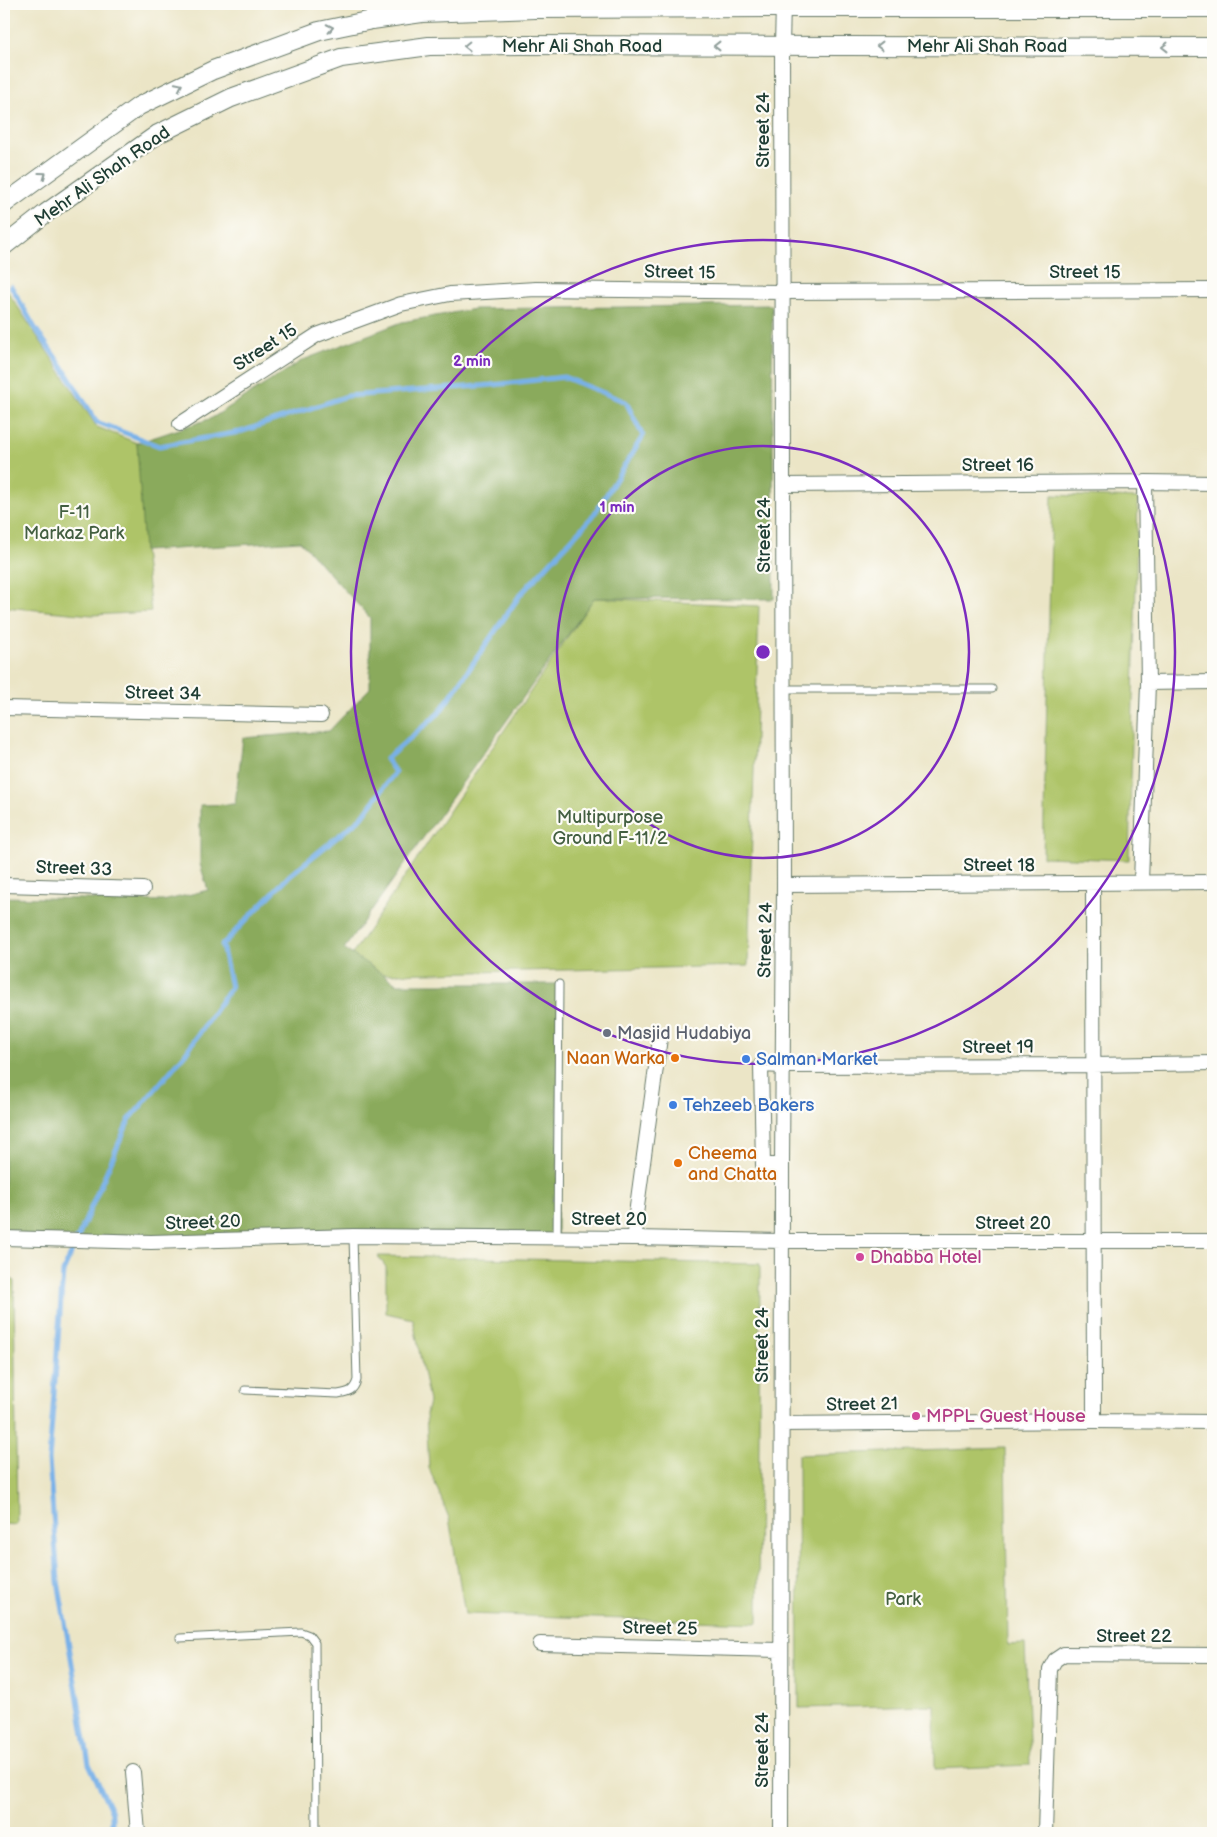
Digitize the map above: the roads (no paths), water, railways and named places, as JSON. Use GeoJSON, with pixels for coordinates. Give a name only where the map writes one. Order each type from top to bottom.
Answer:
{"type":"FeatureCollection","features":[{"type":"Feature","properties":{"kind":"street","name":"Mehr Ali Shah Road"},"geometry":{"type":"LineString","coordinates":[[4,204],[139,106],[213,70],[319,31],[372,20],[422,13],[472,10],[783,6],[1213,8]]}},
{"type":"Feature","properties":{"kind":"street","name":"Street 24"},"geometry":{"type":"LineString","coordinates":[[781,1833],[780,1650],[784,885],[783,6]]}},
{"type":"Feature","properties":{"kind":"street","name":"Mehr Ali Shah Road"},"geometry":{"type":"LineString","coordinates":[[4,246],[46,213],[158,134],[231,98],[341,58],[429,46],[1213,47]]}},
{"type":"Feature","properties":{"kind":"street","name":"Street 15"},"geometry":{"type":"LineString","coordinates":[[180,424],[317,335],[401,304],[450,294],[536,289],[783,292],[1213,290]]}},
{"type":"Feature","properties":{"kind":"street","name":"Street 16"},"geometry":{"type":"LineString","coordinates":[[783,485],[1145,482],[1213,484]]}},
{"type":"Feature","properties":{"kind":"street"},"geometry":{"type":"LineString","coordinates":[[1142,882],[1148,683],[1145,482]]}},
{"type":"Feature","properties":{"kind":"street"},"geometry":{"type":"LineString","coordinates":[[1148,683],[1213,682]]}},
{"type":"Feature","properties":{"kind":"street","name":"Street 34"},"geometry":{"type":"LineString","coordinates":[[4,708],[321,715]]}},
{"type":"Feature","properties":{"kind":"street","name":"Street 18"},"geometry":{"type":"LineString","coordinates":[[784,885],[1213,882]]}},
{"type":"Feature","properties":{"kind":"street"},"geometry":{"type":"LineString","coordinates":[[1093,883],[1094,1421]]}},
{"type":"Feature","properties":{"kind":"street","name":"Street 33"},"geometry":{"type":"LineString","coordinates":[[4,885],[142,889]]}},
{"type":"Feature","properties":{"kind":"street"},"geometry":{"type":"LineString","coordinates":[[635,1238],[636,1214],[660,1038]]}},
{"type":"Feature","properties":{"kind":"street","name":"Street 19"},"geometry":{"type":"LineString","coordinates":[[782,1165],[763,1165],[762,1064],[782,1066],[1213,1063]]}},
{"type":"Feature","properties":{"kind":"street","name":"Street 20"},"geometry":{"type":"LineString","coordinates":[[4,1238],[151,1242],[353,1236],[782,1241],[1213,1241]]}},
{"type":"Feature","properties":{"kind":"street","name":"Street 21"},"geometry":{"type":"LineString","coordinates":[[781,1424],[1094,1421],[1213,1422]]}},
{"type":"Feature","properties":{"kind":"street","name":"Street 25"},"geometry":{"type":"LineString","coordinates":[[540,1644],[780,1650]]}},
{"type":"Feature","properties":{"kind":"street","name":"Street 22"},"geometry":{"type":"LineString","coordinates":[[1045,1833],[1050,1669],[1055,1660],[1064,1654],[1213,1655]]}},
{"type":"Feature","properties":{"kind":"street"},"geometry":{"type":"LineString","coordinates":[[133,1772],[138,1833]]}},
{"type":"Feature","properties":{"kind":"lane"},"geometry":{"type":"LineString","coordinates":[[784,689],[992,689]]}},
{"type":"Feature","properties":{"kind":"lane"},"geometry":{"type":"LineString","coordinates":[[558,1238],[559,984]]}},
{"type":"Feature","properties":{"kind":"lane"},"geometry":{"type":"LineString","coordinates":[[245,1390],[338,1394],[350,1392],[355,1388],[358,1380],[353,1236]]}},
{"type":"Feature","properties":{"kind":"lane"},"geometry":{"type":"LineString","coordinates":[[180,1638],[301,1632],[309,1635],[315,1643],[316,1833]]}},
{"type":"Feature","properties":{"kind":"waterway"},"geometry":{"type":"LineString","coordinates":[[11,286],[35,328],[97,422],[159,446],[240,432],[347,396],[492,385],[564,377],[626,402],[643,436],[593,516],[520,595],[439,713],[386,759],[395,772],[362,817],[290,875],[222,945],[231,987],[185,1054],[129,1120],[63,1272],[49,1460],[58,1581],[89,1764],[112,1812],[112,1833]]}},
{"type":"Feature","properties":{"kind":"place","name":"Masjid Hudabiya"},"geometry":{"type":"Point","coordinates":[607,1033]}},
{"type":"Feature","properties":{"kind":"place","name":"Naan Warka"},"geometry":{"type":"Point","coordinates":[675,1058]}},
{"type":"Feature","properties":{"kind":"place","name":"Salman Market"},"geometry":{"type":"Point","coordinates":[746,1059]}},
{"type":"Feature","properties":{"kind":"place","name":"Tehzeeb Bakers"},"geometry":{"type":"Point","coordinates":[673,1105]}},
{"type":"Feature","properties":{"kind":"place","name":"Cheema and Chatta"},"geometry":{"type":"Point","coordinates":[678,1163]}},
{"type":"Feature","properties":{"kind":"place","name":"Dhabba Hotel"},"geometry":{"type":"Point","coordinates":[860,1257]}},
{"type":"Feature","properties":{"kind":"place","name":"MPPL Guest House"},"geometry":{"type":"Point","coordinates":[916,1416]}},
{"type":"Feature","properties":{"kind":"park label","name":"F-11 Markaz Park"},"geometry":{"type":"Point","coordinates":[74,522]}},
{"type":"Feature","properties":{"kind":"park label","name":"Multipurpose Ground F-11/2"},"geometry":{"type":"Point","coordinates":[610,828]}},
{"type":"Feature","properties":{"kind":"park label","name":"Park"},"geometry":{"type":"Point","coordinates":[903,1599]}}]}
